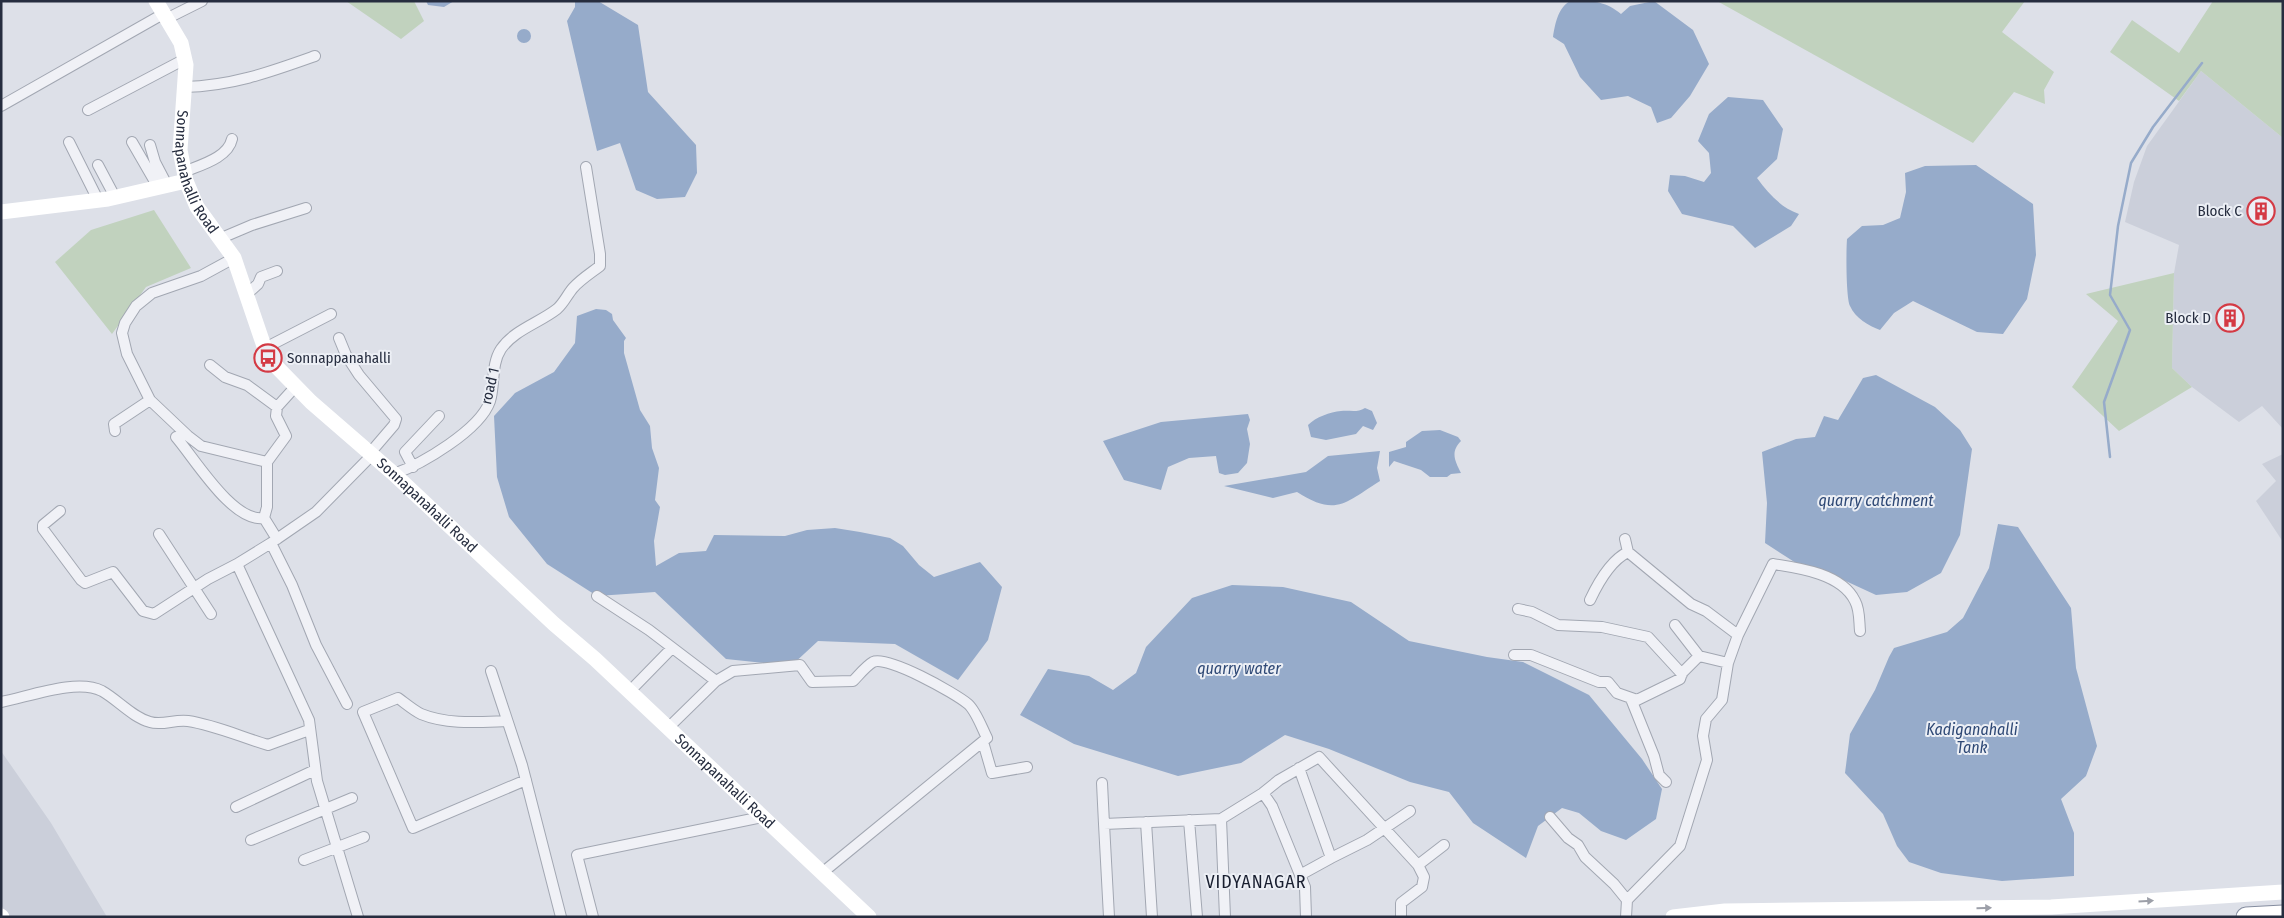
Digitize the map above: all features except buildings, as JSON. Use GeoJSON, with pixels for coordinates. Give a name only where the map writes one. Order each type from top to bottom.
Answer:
{"type":"FeatureCollection","features":[{"type":"Feature","properties":{"kind":"highway"},"geometry":{"type":"LineString","coordinates":[[2246,917],[2283,915]]}},
{"type":"Feature","properties":{"kind":"street"},"geometry":{"type":"LineString","coordinates":[[1,106],[162,11],[202,1]]}},
{"type":"Feature","properties":{"kind":"street","name":"Sonnapanahalli Road"},"geometry":{"type":"LineString","coordinates":[[162,11],[181,44],[185,59],[180,150],[185,176],[197,207],[234,258],[268,358],[310,402],[394,474],[668,728],[868,917]]}},
{"type":"Feature","properties":{"kind":"street"},"geometry":{"type":"LineString","coordinates":[[184,87],[213,87],[240,82],[315,56]]}},
{"type":"Feature","properties":{"kind":"street"},"geometry":{"type":"LineString","coordinates":[[88,110],[185,59]]}},
{"type":"Feature","properties":{"kind":"street"},"geometry":{"type":"LineString","coordinates":[[1,212],[98,200],[163,186],[185,176],[220,155],[231,144],[232,139]]}},
{"type":"Feature","properties":{"kind":"street"},"geometry":{"type":"LineString","coordinates":[[68,142],[98,200]]}},
{"type":"Feature","properties":{"kind":"street"},"geometry":{"type":"LineString","coordinates":[[132,142],[163,186]]}},
{"type":"Feature","properties":{"kind":"street"},"geometry":{"type":"LineString","coordinates":[[150,146],[163,186]]}},
{"type":"Feature","properties":{"kind":"street"},"geometry":{"type":"LineString","coordinates":[[98,165],[115,197]]}},
{"type":"Feature","properties":{"kind":"street","name":"road 1"},"geometry":{"type":"LineString","coordinates":[[394,474],[413,467],[470,429],[483,415],[490,401],[500,351],[506,342],[556,309],[572,288],[600,266],[600,254],[586,167]]}},
{"type":"Feature","properties":{"kind":"street"},"geometry":{"type":"LineString","coordinates":[[219,238],[252,225],[306,208]]}},
{"type":"Feature","properties":{"kind":"street"},"geometry":{"type":"LineString","coordinates":[[234,258],[201,276],[152,293],[136,306],[125,323],[122,333],[127,354],[150,400],[201,446],[267,462]]}},
{"type":"Feature","properties":{"kind":"street"},"geometry":{"type":"LineString","coordinates":[[247,294],[258,284],[261,277],[277,271]]}},
{"type":"Feature","properties":{"kind":"street"},"geometry":{"type":"LineString","coordinates":[[265,348],[331,314]]}},
{"type":"Feature","properties":{"kind":"street"},"geometry":{"type":"LineString","coordinates":[[60,511],[43,525],[43,529],[85,583],[113,572],[143,611],[154,614],[194,588],[237,564],[316,512],[371,454],[394,425],[396,419],[359,375],[346,355],[339,338]]}},
{"type":"Feature","properties":{"kind":"street"},"geometry":{"type":"LineString","coordinates":[[210,365],[225,377],[247,385],[277,407]]}},
{"type":"Feature","properties":{"kind":"street"},"geometry":{"type":"LineString","coordinates":[[296,386],[277,407],[276,416],[286,436],[267,462],[267,507],[264,518],[316,645],[347,704]]}},
{"type":"Feature","properties":{"kind":"street"},"geometry":{"type":"LineString","coordinates":[[115,431],[114,424],[150,400]]}},
{"type":"Feature","properties":{"kind":"street"},"geometry":{"type":"LineString","coordinates":[[413,467],[405,452],[439,416]]}},
{"type":"Feature","properties":{"kind":"street"},"geometry":{"type":"LineString","coordinates":[[176,437],[237,510],[256,519],[264,518]]}},
{"type":"Feature","properties":{"kind":"street"},"geometry":{"type":"LineString","coordinates":[[159,534],[179,568],[211,614]]}},
{"type":"Feature","properties":{"kind":"street"},"geometry":{"type":"LineString","coordinates":[[1625,540],[1628,552],[1691,604],[1706,611],[1738,635]]}},
{"type":"Feature","properties":{"kind":"street"},"geometry":{"type":"LineString","coordinates":[[1590,600],[1597,586],[1616,560],[1628,552]]}},
{"type":"Feature","properties":{"kind":"street"},"geometry":{"type":"LineString","coordinates":[[237,564],[309,720],[315,770],[358,917]]}},
{"type":"Feature","properties":{"kind":"street"},"geometry":{"type":"LineString","coordinates":[[1626,917],[1627,900],[1680,846],[1708,760],[1702,736],[1706,719],[1722,700],[1728,663],[1738,635],[1773,564],[1795,567],[1835,581],[1846,587],[1858,610],[1860,631]]}},
{"type":"Feature","properties":{"kind":"street"},"geometry":{"type":"LineString","coordinates":[[597,596],[716,681]]}},
{"type":"Feature","properties":{"kind":"street"},"geometry":{"type":"LineString","coordinates":[[1518,609],[1532,612],[1558,625],[1602,627],[1648,637],[1682,674]]}},
{"type":"Feature","properties":{"kind":"street"},"geometry":{"type":"LineString","coordinates":[[1675,625],[1699,656],[1728,663]]}},
{"type":"Feature","properties":{"kind":"street"},"geometry":{"type":"LineString","coordinates":[[629,692],[672,648]]}},
{"type":"Feature","properties":{"kind":"street"},"geometry":{"type":"LineString","coordinates":[[1514,655],[1531,655],[1599,682],[1608,682],[1618,693],[1637,700],[1680,679],[1682,674],[1699,656]]}},
{"type":"Feature","properties":{"kind":"street"},"geometry":{"type":"LineString","coordinates":[[668,728],[716,681],[733,671],[800,665],[812,682],[853,681],[873,662],[881,661],[910,671],[941,686],[970,705],[987,738],[822,873]]}},
{"type":"Feature","properties":{"kind":"street"},"geometry":{"type":"LineString","coordinates":[[491,670],[526,780],[561,917]]}},
{"type":"Feature","properties":{"kind":"street"},"geometry":{"type":"LineString","coordinates":[[1,702],[40,692],[87,687],[100,690],[134,714],[150,722],[187,720],[240,734],[268,745],[309,730]]}},
{"type":"Feature","properties":{"kind":"street"},"geometry":{"type":"LineString","coordinates":[[507,721],[446,721],[420,713],[398,698],[363,712],[413,828],[526,780]]}},
{"type":"Feature","properties":{"kind":"street"},"geometry":{"type":"LineString","coordinates":[[1631,699],[1651,746],[1659,775],[1666,782]]}},
{"type":"Feature","properties":{"kind":"street"},"geometry":{"type":"LineString","coordinates":[[983,742],[992,773],[1027,766]]}},
{"type":"Feature","properties":{"kind":"street"},"geometry":{"type":"LineString","coordinates":[[1104,824],[1221,819],[1299,768],[1319,758],[1418,865],[1424,877],[1422,887],[1401,903],[1401,917]]}},
{"type":"Feature","properties":{"kind":"street"},"geometry":{"type":"LineString","coordinates":[[1299,768],[1332,858]]}},
{"type":"Feature","properties":{"kind":"street"},"geometry":{"type":"LineString","coordinates":[[236,807],[315,770]]}},
{"type":"Feature","properties":{"kind":"street"},"geometry":{"type":"LineString","coordinates":[[1102,783],[1109,917]]}},
{"type":"Feature","properties":{"kind":"street"},"geometry":{"type":"LineString","coordinates":[[1263,793],[1272,806],[1305,887],[1306,917]]}},
{"type":"Feature","properties":{"kind":"street"},"geometry":{"type":"LineString","coordinates":[[252,840],[352,798]]}},
{"type":"Feature","properties":{"kind":"street"},"geometry":{"type":"LineString","coordinates":[[1300,875],[1384,829],[1410,811]]}},
{"type":"Feature","properties":{"kind":"street"},"geometry":{"type":"LineString","coordinates":[[593,917],[577,855],[762,817]]}},
{"type":"Feature","properties":{"kind":"street"},"geometry":{"type":"LineString","coordinates":[[1550,817],[1568,838],[1578,845],[1585,858],[1627,900]]}},
{"type":"Feature","properties":{"kind":"street"},"geometry":{"type":"LineString","coordinates":[[1221,819],[1225,917]]}},
{"type":"Feature","properties":{"kind":"street"},"geometry":{"type":"LineString","coordinates":[[1189,820],[1197,917]]}},
{"type":"Feature","properties":{"kind":"street"},"geometry":{"type":"LineString","coordinates":[[1146,822],[1152,917]]}},
{"type":"Feature","properties":{"kind":"street"},"geometry":{"type":"LineString","coordinates":[[304,860],[364,837]]}},
{"type":"Feature","properties":{"kind":"street"},"geometry":{"type":"LineString","coordinates":[[1418,865],[1444,845]]}},
{"type":"Feature","properties":{"kind":"street"},"geometry":{"type":"LineString","coordinates":[[1673,917],[1725,914],[2051,907],[2283,892]]}},
{"type":"Feature","properties":{"kind":"shaded area"},"geometry":{"type":"Polygon","coordinates":[[[2201,71],[2283,138],[2283,429],[2262,406],[2239,422],[2192,387],[2172,368],[2174,273],[2179,245],[2125,222],[2134,182],[2147,146],[2201,71]]]}},
{"type":"Feature","properties":{"kind":"shaded area"},"geometry":{"type":"Polygon","coordinates":[[[2283,454],[2283,542],[2256,501],[2276,481],[2262,464],[2283,454]]]}},
{"type":"Feature","properties":{"kind":"shaded area"},"geometry":{"type":"Polygon","coordinates":[[[1,751],[51,823],[107,917],[9,917],[1,905],[1,751]]]}},
{"type":"Feature","properties":{"kind":"green space"},"geometry":{"type":"Polygon","coordinates":[[[346,1],[414,1],[424,21],[401,39],[346,1]]]}},
{"type":"Feature","properties":{"kind":"green space"},"geometry":{"type":"Polygon","coordinates":[[[1717,1],[2025,1],[2002,32],[2054,72],[2044,90],[2045,104],[2014,92],[1973,143],[1717,1]]]}},
{"type":"Feature","properties":{"kind":"green space"},"geometry":{"type":"Polygon","coordinates":[[[2213,1],[2283,1],[2283,138],[2201,71],[2179,101],[2110,52],[2132,20],[2179,53],[2213,1]]]}},
{"type":"Feature","properties":{"kind":"green space"},"geometry":{"type":"Polygon","coordinates":[[[154,210],[191,268],[146,287],[112,334],[55,262],[91,230],[154,210]]]}},
{"type":"Feature","properties":{"kind":"green space"},"geometry":{"type":"Polygon","coordinates":[[[2174,273],[2172,368],[2192,387],[2119,431],[2072,387],[2118,321],[2086,294],[2174,273]]]}},
{"type":"Feature","properties":{"kind":"water"},"geometry":{"type":"Polygon","coordinates":[[[426,1],[454,1],[444,7],[428,5],[426,1]]]}},
{"type":"Feature","properties":{"kind":"water"},"geometry":{"type":"Polygon","coordinates":[[[575,1],[598,1],[638,25],[648,92],[696,145],[697,173],[685,197],[657,199],[636,190],[620,143],[597,151],[567,21],[575,7],[575,1]]]}},
{"type":"Feature","properties":{"kind":"water"},"geometry":{"type":"Polygon","coordinates":[[[1570,1],[1597,2],[1615,9],[1621,14],[1630,6],[1654,1],[1693,30],[1709,64],[1690,96],[1671,118],[1657,123],[1651,107],[1628,96],[1601,100],[1580,77],[1564,44],[1553,37],[1560,12],[1570,1]]]}},
{"type":"Feature","properties":{"kind":"water"},"geometry":{"type":"Polygon","coordinates":[[[521,29],[527,29],[531,36],[527,43],[521,43],[517,39],[517,33],[521,29]]]}},
{"type":"Feature","properties":{"kind":"water"},"geometry":{"type":"Polygon","coordinates":[[[1728,97],[1763,100],[1783,129],[1777,159],[1757,178],[1775,199],[1786,208],[1799,214],[1791,226],[1755,248],[1733,226],[1682,214],[1668,191],[1670,175],[1685,176],[1704,182],[1711,173],[1709,153],[1698,141],[1709,114],[1728,97]]]}},
{"type":"Feature","properties":{"kind":"water"},"geometry":{"type":"Polygon","coordinates":[[[1976,165],[2033,204],[2036,255],[2027,299],[2003,334],[1977,332],[1913,301],[1894,313],[1880,330],[1863,321],[1852,310],[1849,301],[1847,239],[1862,226],[1883,225],[1900,218],[1906,192],[1905,173],[1925,166],[1976,165]]]}},
{"type":"Feature","properties":{"kind":"water"},"geometry":{"type":"Polygon","coordinates":[[[596,309],[606,310],[612,314],[613,320],[626,338],[624,341],[624,353],[640,410],[650,426],[652,448],[659,468],[655,500],[660,507],[654,541],[656,566],[679,553],[706,551],[714,535],[785,536],[807,530],[835,528],[890,538],[903,546],[919,565],[934,577],[980,562],[1002,587],[988,640],[958,680],[895,644],[818,641],[791,666],[726,659],[655,592],[597,596],[547,564],[509,517],[497,477],[494,416],[515,393],[554,372],[575,343],[577,316],[596,309]]]}},
{"type":"Feature","properties":{"kind":"water","name":"quarry catchment"},"geometry":{"type":"Polygon","coordinates":[[[1876,375],[1935,407],[1960,430],[1972,449],[1960,535],[1941,573],[1907,592],[1876,595],[1837,577],[1796,563],[1765,543],[1767,503],[1762,452],[1796,439],[1815,437],[1824,416],[1838,420],[1863,378],[1876,375]]]}},
{"type":"Feature","properties":{"kind":"water"},"geometry":{"type":"Polygon","coordinates":[[[1365,408],[1372,411],[1377,423],[1373,430],[1363,426],[1356,434],[1326,440],[1311,437],[1308,425],[1319,417],[1365,408]]]}},
{"type":"Feature","properties":{"kind":"water"},"geometry":{"type":"Polygon","coordinates":[[[1248,414],[1250,420],[1247,429],[1250,444],[1247,463],[1238,473],[1225,475],[1219,473],[1216,456],[1189,458],[1168,467],[1161,490],[1124,480],[1103,441],[1161,422],[1248,414]]]}},
{"type":"Feature","properties":{"kind":"water"},"geometry":{"type":"Polygon","coordinates":[[[1440,430],[1458,437],[1461,441],[1456,449],[1455,461],[1461,473],[1451,474],[1447,477],[1430,477],[1421,470],[1394,461],[1389,467],[1389,452],[1406,447],[1406,442],[1422,431],[1440,430]]]}},
{"type":"Feature","properties":{"kind":"water"},"geometry":{"type":"Polygon","coordinates":[[[1380,451],[1377,468],[1380,481],[1358,496],[1340,504],[1321,504],[1297,492],[1273,498],[1224,486],[1306,472],[1328,456],[1380,451]]]}},
{"type":"Feature","properties":{"kind":"water","name":"Kadiganahalli Tank"},"geometry":{"type":"Polygon","coordinates":[[[1998,524],[2018,527],[2071,608],[2076,668],[2097,746],[2086,776],[2061,799],[2074,833],[2074,876],[2002,881],[1941,873],[1909,862],[1897,846],[1883,814],[1845,773],[1850,734],[1875,690],[1894,648],[1947,632],[1963,618],[1989,568],[1998,524]]]}},
{"type":"Feature","properties":{"kind":"water","name":"quarry water"},"geometry":{"type":"Polygon","coordinates":[[[1232,585],[1283,587],[1351,602],[1409,641],[1487,657],[1523,662],[1589,695],[1642,759],[1662,789],[1656,819],[1626,840],[1601,831],[1579,813],[1562,808],[1538,826],[1526,858],[1473,823],[1449,792],[1410,782],[1329,749],[1285,735],[1241,763],[1178,776],[1074,744],[1020,715],[1048,669],[1089,676],[1113,690],[1136,673],[1146,647],[1192,598],[1232,585]]]}},
{"type":"Feature","properties":{"kind":"waterway"},"geometry":{"type":"LineString","coordinates":[[2110,457],[2104,402],[2130,330],[2110,295],[2118,226],[2131,163],[2153,127],[2202,63]]}},
{"type":"Feature","properties":{"kind":"place","name":"Block C"},"geometry":{"type":"Point","coordinates":[2261,211]}},
{"type":"Feature","properties":{"kind":"place","name":"Block D"},"geometry":{"type":"Point","coordinates":[2230,318]}},
{"type":"Feature","properties":{"kind":"place","name":"Sonnappanahalli"},"geometry":{"type":"Point","coordinates":[268,358]}},
{"type":"Feature","properties":{"kind":"district","name":"VIDYANAGAR"},"geometry":{"type":"Point","coordinates":[1256,882]}}]}
